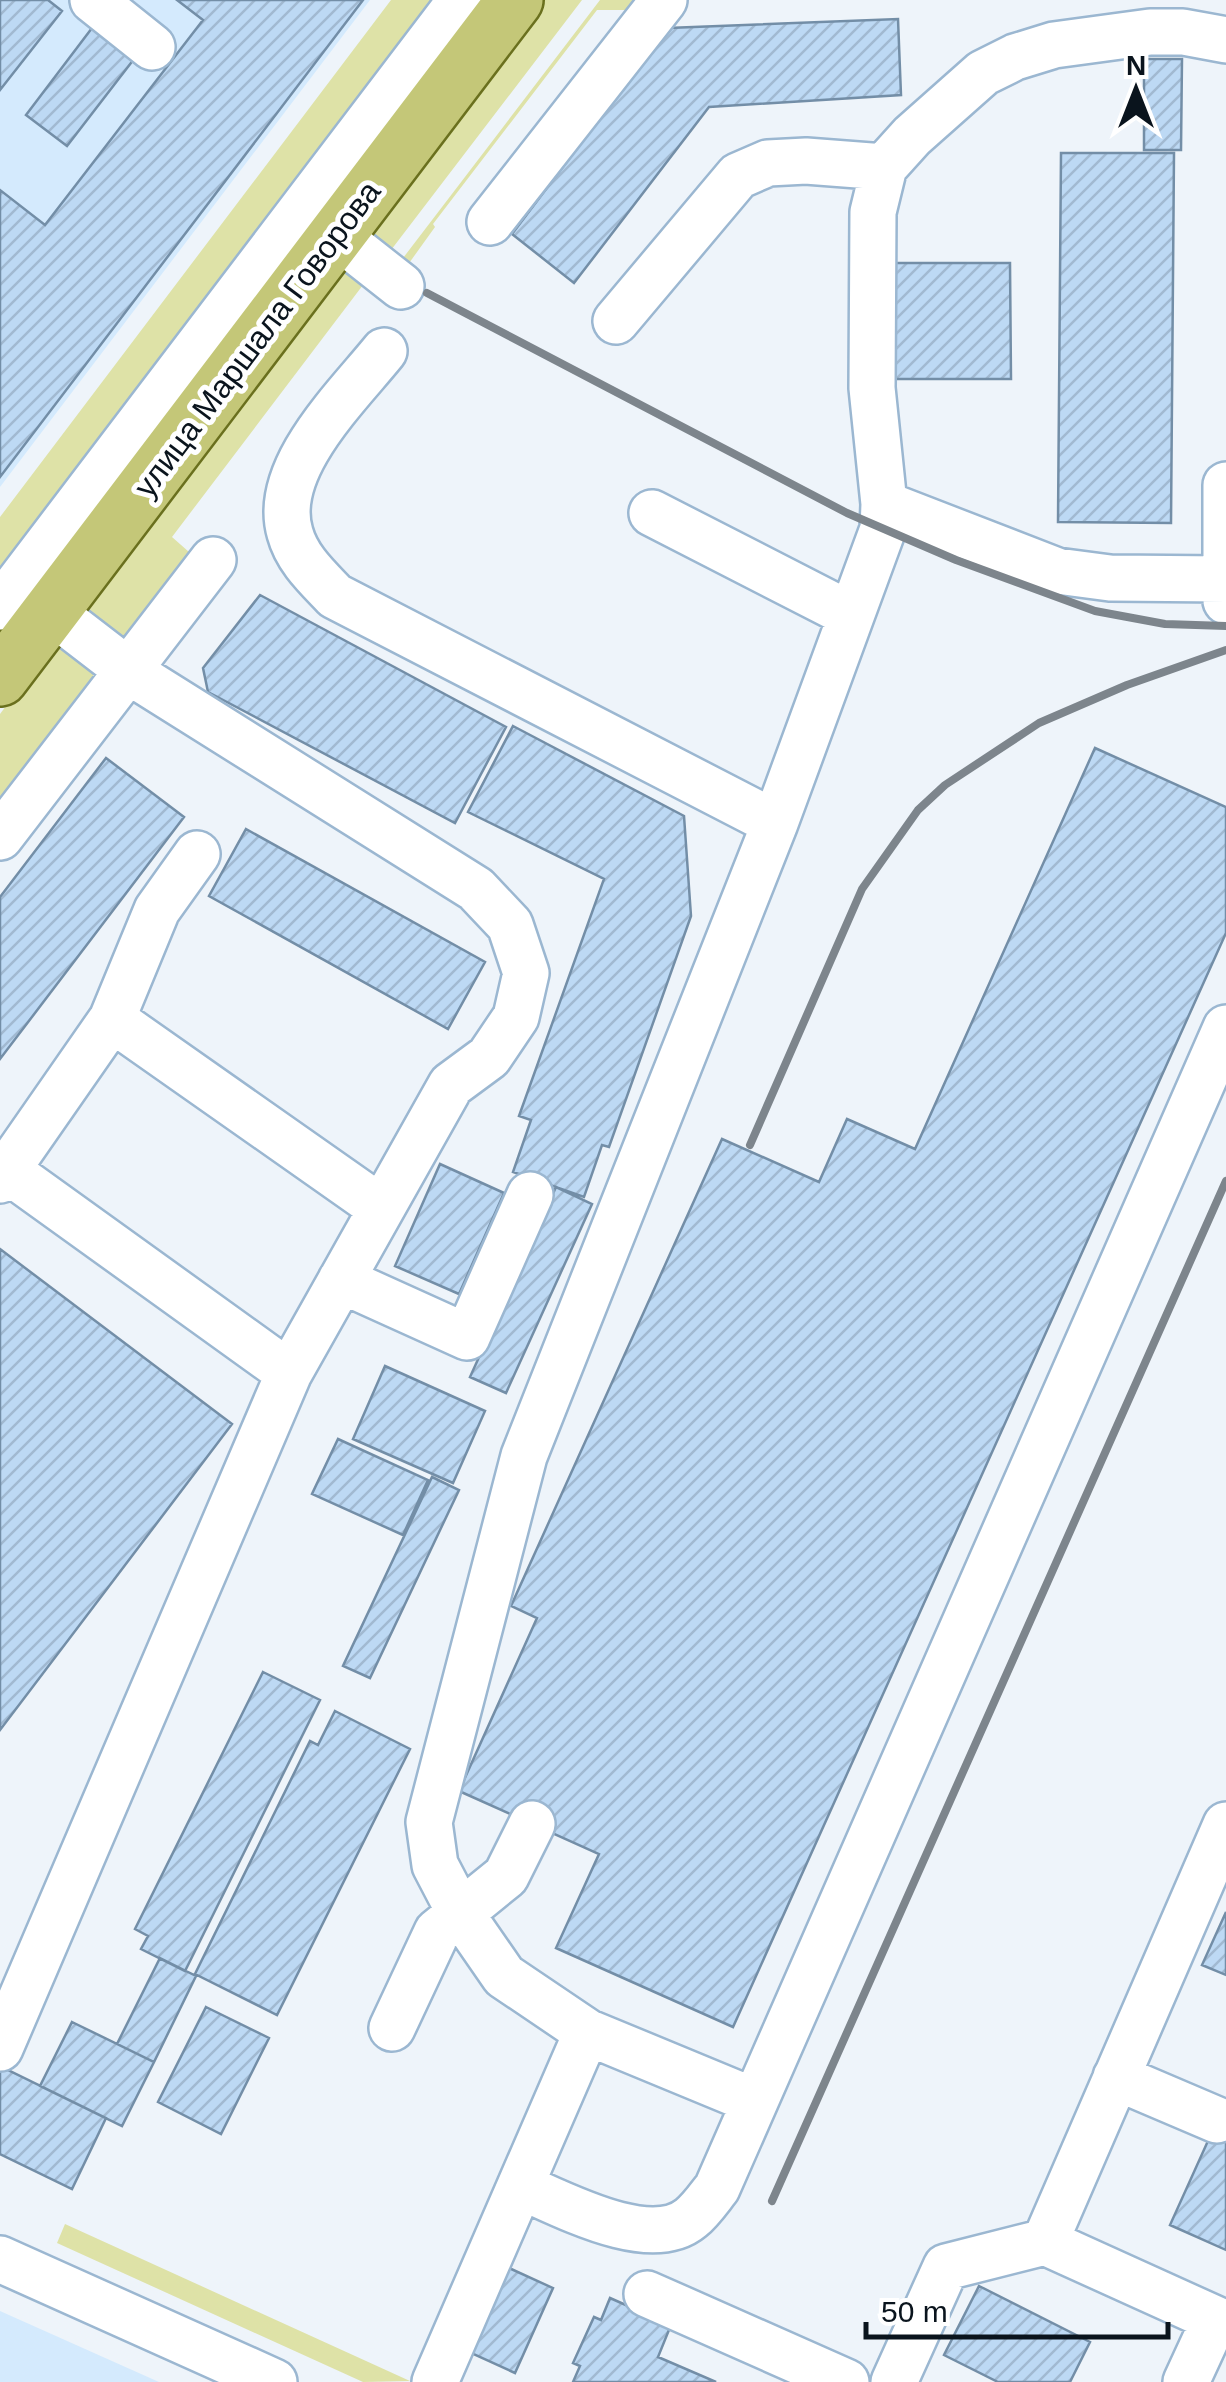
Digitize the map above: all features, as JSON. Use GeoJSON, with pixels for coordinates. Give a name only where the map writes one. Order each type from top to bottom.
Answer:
{"type":"FeatureCollection","features":[{"type":"Feature","properties":{"kind":"main road","name":"улица Маршала Говорова"},"geometry":{"type":"LineString","coordinates":[[0,678],[22,601],[320,222],[515,0]]}},
{"type":"Feature","properties":{"kind":"street"},"geometry":{"type":"LineString","coordinates":[[92,0],[152,47]]}},
{"type":"Feature","properties":{"kind":"street","name":"улица Маршала Говорова"},"geometry":{"type":"LineString","coordinates":[[320,222],[461,0]]}},
{"type":"Feature","properties":{"kind":"street"},"geometry":{"type":"LineString","coordinates":[[490,222],[664,0]]}},
{"type":"Feature","properties":{"kind":"street"},"geometry":{"type":"LineString","coordinates":[[754,2100],[587,2032],[504,1976],[459,1912],[435,1866],[429,1822],[524,1456],[775,822],[883,529],[872,348],[873,212],[884,167],[912,136],[983,73],[1015,56],[1054,45],[1150,32],[1183,32],[1226,40]]}},
{"type":"Feature","properties":{"kind":"street"},"geometry":{"type":"LineString","coordinates":[[616,321],[738,176],[768,163],[806,160],[884,167]]}},
{"type":"Feature","properties":{"kind":"street"},"geometry":{"type":"LineString","coordinates":[[320,222],[402,286]]}},
{"type":"Feature","properties":{"kind":"street"},"geometry":{"type":"LineString","coordinates":[[384,351],[301,456],[287,495],[289,532],[305,564],[334,596],[775,822]]}},
{"type":"Feature","properties":{"kind":"street"},"geometry":{"type":"LineString","coordinates":[[884,504],[1058,571],[1226,587],[1226,485]]}},
{"type":"Feature","properties":{"kind":"street"},"geometry":{"type":"LineString","coordinates":[[652,513],[851,615]]}},
{"type":"Feature","properties":{"kind":"street"},"geometry":{"type":"LineString","coordinates":[[0,837],[213,560]]}},
{"type":"Feature","properties":{"kind":"street"},"geometry":{"type":"LineString","coordinates":[[6,2019],[289,1373],[450,1085],[489,1057],[516,1017],[526,973],[510,924],[476,890],[22,601]]}},
{"type":"Feature","properties":{"kind":"street"},"geometry":{"type":"LineString","coordinates":[[197,854],[157,910],[112,1019],[4,1175],[289,1373]]}},
{"type":"Feature","properties":{"kind":"street"},"geometry":{"type":"LineString","coordinates":[[112,1019],[381,1208]]}},
{"type":"Feature","properties":{"kind":"street"},"geometry":{"type":"LineString","coordinates":[[520,2186],[621,2228],[658,2230],[689,2221],[717,2188],[1226,1028]]}},
{"type":"Feature","properties":{"kind":"street"},"geometry":{"type":"LineString","coordinates":[[341,1280],[467,1337],[530,1195]]}},
{"type":"Feature","properties":{"kind":"street"},"geometry":{"type":"LineString","coordinates":[[392,2028],[437,1932],[506,1876],[532,1824]]}},
{"type":"Feature","properties":{"kind":"street"},"geometry":{"type":"LineString","coordinates":[[1044,2242],[1226,1824]]}},
{"type":"Feature","properties":{"kind":"street"},"geometry":{"type":"LineString","coordinates":[[436,2382],[587,2032]]}},
{"type":"Feature","properties":{"kind":"street"},"geometry":{"type":"LineString","coordinates":[[1116,2077],[1217,2120]]}},
{"type":"Feature","properties":{"kind":"street"},"geometry":{"type":"LineString","coordinates":[[894,2382],[946,2267],[1044,2242],[1221,2321],[1186,2382]]}},
{"type":"Feature","properties":{"kind":"street"},"geometry":{"type":"LineString","coordinates":[[0,2259],[274,2382]]}},
{"type":"Feature","properties":{"kind":"street"},"geometry":{"type":"LineString","coordinates":[[648,2294],[846,2382]]}},
{"type":"Feature","properties":{"kind":"shaded area"},"geometry":{"type":"Polygon","coordinates":[[[0,0],[370,0],[0,487],[0,0]]]}},
{"type":"Feature","properties":{"kind":"shaded area"},"geometry":{"type":"Polygon","coordinates":[[[0,2311],[159,2382],[0,2382],[0,2311]]]}},
{"type":"Feature","properties":{"kind":"green space"},"geometry":{"type":"Polygon","coordinates":[[[391,0],[433,0],[0,572],[0,517],[391,0]]]}},
{"type":"Feature","properties":{"kind":"green space"},"geometry":{"type":"Polygon","coordinates":[[[543,0],[582,0],[388,254],[369,230],[543,0]]]}},
{"type":"Feature","properties":{"kind":"green space"},"geometry":{"type":"Polygon","coordinates":[[[600,0],[640,0],[633,10],[597,10],[433,224],[435,227],[407,266],[400,262],[600,0]]]}},
{"type":"Feature","properties":{"kind":"green space"},"geometry":{"type":"Polygon","coordinates":[[[338,271],[366,281],[172,537],[189,552],[121,640],[90,617],[83,606],[338,271]]]}},
{"type":"Feature","properties":{"kind":"green space"},"geometry":{"type":"Polygon","coordinates":[[[51,646],[67,650],[96,672],[0,798],[0,714],[51,646]]]}},
{"type":"Feature","properties":{"kind":"green space"},"geometry":{"type":"Polygon","coordinates":[[[65,2224],[410,2381],[363,2382],[57,2243],[65,2224]]]}},
{"type":"Feature","properties":{"kind":"building"},"geometry":{"type":"Polygon","coordinates":[[[0,0],[48,0],[62,11],[0,90],[0,0]]]}},
{"type":"Feature","properties":{"kind":"building"},"geometry":{"type":"Polygon","coordinates":[[[177,0],[363,0],[0,477],[0,190],[45,225],[203,20],[177,0]]]}},
{"type":"Feature","properties":{"kind":"building"},"geometry":{"type":"Polygon","coordinates":[[[898,19],[901,95],[709,107],[574,283],[512,234],[668,28],[898,19]]]}},
{"type":"Feature","properties":{"kind":"building"},"geometry":{"type":"Polygon","coordinates":[[[92,28],[134,59],[67,146],[26,115],[92,28]]]}},
{"type":"Feature","properties":{"kind":"building"},"geometry":{"type":"Polygon","coordinates":[[[1144,59],[1182,59],[1181,150],[1144,150],[1144,59]]]}},
{"type":"Feature","properties":{"kind":"building"},"geometry":{"type":"Polygon","coordinates":[[[1061,153],[1174,153],[1171,523],[1058,522],[1061,153]]]}},
{"type":"Feature","properties":{"kind":"building"},"geometry":{"type":"Polygon","coordinates":[[[893,263],[1010,263],[1011,379],[893,379],[893,263]]]}},
{"type":"Feature","properties":{"kind":"building"},"geometry":{"type":"Polygon","coordinates":[[[260,595],[506,727],[455,823],[208,692],[203,668],[260,595]]]}},
{"type":"Feature","properties":{"kind":"building"},"geometry":{"type":"Polygon","coordinates":[[[513,726],[684,816],[691,916],[609,1147],[602,1145],[584,1197],[513,1172],[531,1120],[519,1116],[604,879],[468,812],[513,726]]]}},
{"type":"Feature","properties":{"kind":"building"},"geometry":{"type":"Polygon","coordinates":[[[1095,748],[1226,807],[1226,933],[733,2027],[556,1948],[599,1854],[459,1791],[537,1618],[511,1606],[722,1139],[819,1182],[847,1119],[915,1149],[1095,748]]]}},
{"type":"Feature","properties":{"kind":"building"},"geometry":{"type":"Polygon","coordinates":[[[106,758],[184,817],[0,1059],[0,897],[106,758]]]}},
{"type":"Feature","properties":{"kind":"building"},"geometry":{"type":"Polygon","coordinates":[[[246,829],[485,962],[448,1029],[209,896],[246,829]]]}},
{"type":"Feature","properties":{"kind":"building"},"geometry":{"type":"Polygon","coordinates":[[[440,1164],[504,1193],[459,1294],[395,1266],[440,1164]]]}},
{"type":"Feature","properties":{"kind":"building"},"geometry":{"type":"Polygon","coordinates":[[[556,1187],[592,1204],[506,1393],[470,1377],[556,1187]]]}},
{"type":"Feature","properties":{"kind":"building"},"geometry":{"type":"Polygon","coordinates":[[[0,1249],[232,1424],[0,1730],[0,1249]]]}},
{"type":"Feature","properties":{"kind":"building"},"geometry":{"type":"Polygon","coordinates":[[[385,1366],[485,1411],[453,1483],[353,1439],[385,1366]]]}},
{"type":"Feature","properties":{"kind":"building"},"geometry":{"type":"Polygon","coordinates":[[[338,1439],[428,1480],[403,1535],[312,1494],[338,1439]]]}},
{"type":"Feature","properties":{"kind":"building"},"geometry":{"type":"Polygon","coordinates":[[[432,1477],[459,1490],[370,1678],[343,1666],[432,1477]]]}},
{"type":"Feature","properties":{"kind":"building"},"geometry":{"type":"Polygon","coordinates":[[[263,1672],[320,1700],[185,1971],[141,1949],[148,1936],[135,1929],[263,1672]]]}},
{"type":"Feature","properties":{"kind":"building"},"geometry":{"type":"Polygon","coordinates":[[[335,1711],[410,1749],[277,2015],[195,1974],[310,1741],[318,1745],[335,1711]]]}},
{"type":"Feature","properties":{"kind":"building"},"geometry":{"type":"Polygon","coordinates":[[[1226,1912],[1226,1975],[1202,1965],[1226,1912]]]}},
{"type":"Feature","properties":{"kind":"building"},"geometry":{"type":"Polygon","coordinates":[[[160,1958],[196,1976],[154,2062],[117,2044],[160,1958]]]}},
{"type":"Feature","properties":{"kind":"building"},"geometry":{"type":"Polygon","coordinates":[[[206,2007],[269,2038],[221,2134],[158,2102],[206,2007]]]}},
{"type":"Feature","properties":{"kind":"building"},"geometry":{"type":"Polygon","coordinates":[[[72,2022],[154,2062],[122,2126],[40,2086],[72,2022]]]}},
{"type":"Feature","properties":{"kind":"building"},"geometry":{"type":"Polygon","coordinates":[[[0,2066],[106,2118],[72,2189],[0,2154],[0,2066]]]}},
{"type":"Feature","properties":{"kind":"building"},"geometry":{"type":"Polygon","coordinates":[[[1226,2101],[1226,2250],[1170,2225],[1226,2101]]]}},
{"type":"Feature","properties":{"kind":"building"},"geometry":{"type":"Polygon","coordinates":[[[509,2268],[553,2288],[515,2373],[471,2353],[509,2268]]]}},
{"type":"Feature","properties":{"kind":"building"},"geometry":{"type":"Polygon","coordinates":[[[979,2286],[1090,2342],[1070,2382],[998,2382],[944,2355],[979,2286]]]}},
{"type":"Feature","properties":{"kind":"building"},"geometry":{"type":"Polygon","coordinates":[[[610,2298],[671,2325],[658,2357],[716,2382],[573,2382],[580,2366],[573,2363],[594,2317],[601,2320],[610,2298]]]}},
{"type":"Feature","properties":{"kind":"railway"},"geometry":{"type":"LineString","coordinates":[[427,293],[847,513],[956,560],[1095,611],[1165,624],[1226,626]]}},
{"type":"Feature","properties":{"kind":"railway"},"geometry":{"type":"LineString","coordinates":[[750,1145],[862,889],[918,810],[945,785],[1039,723],[1127,685],[1226,650]]}},
{"type":"Feature","properties":{"kind":"railway"},"geometry":{"type":"LineString","coordinates":[[772,2201],[1226,1181]]}}]}
